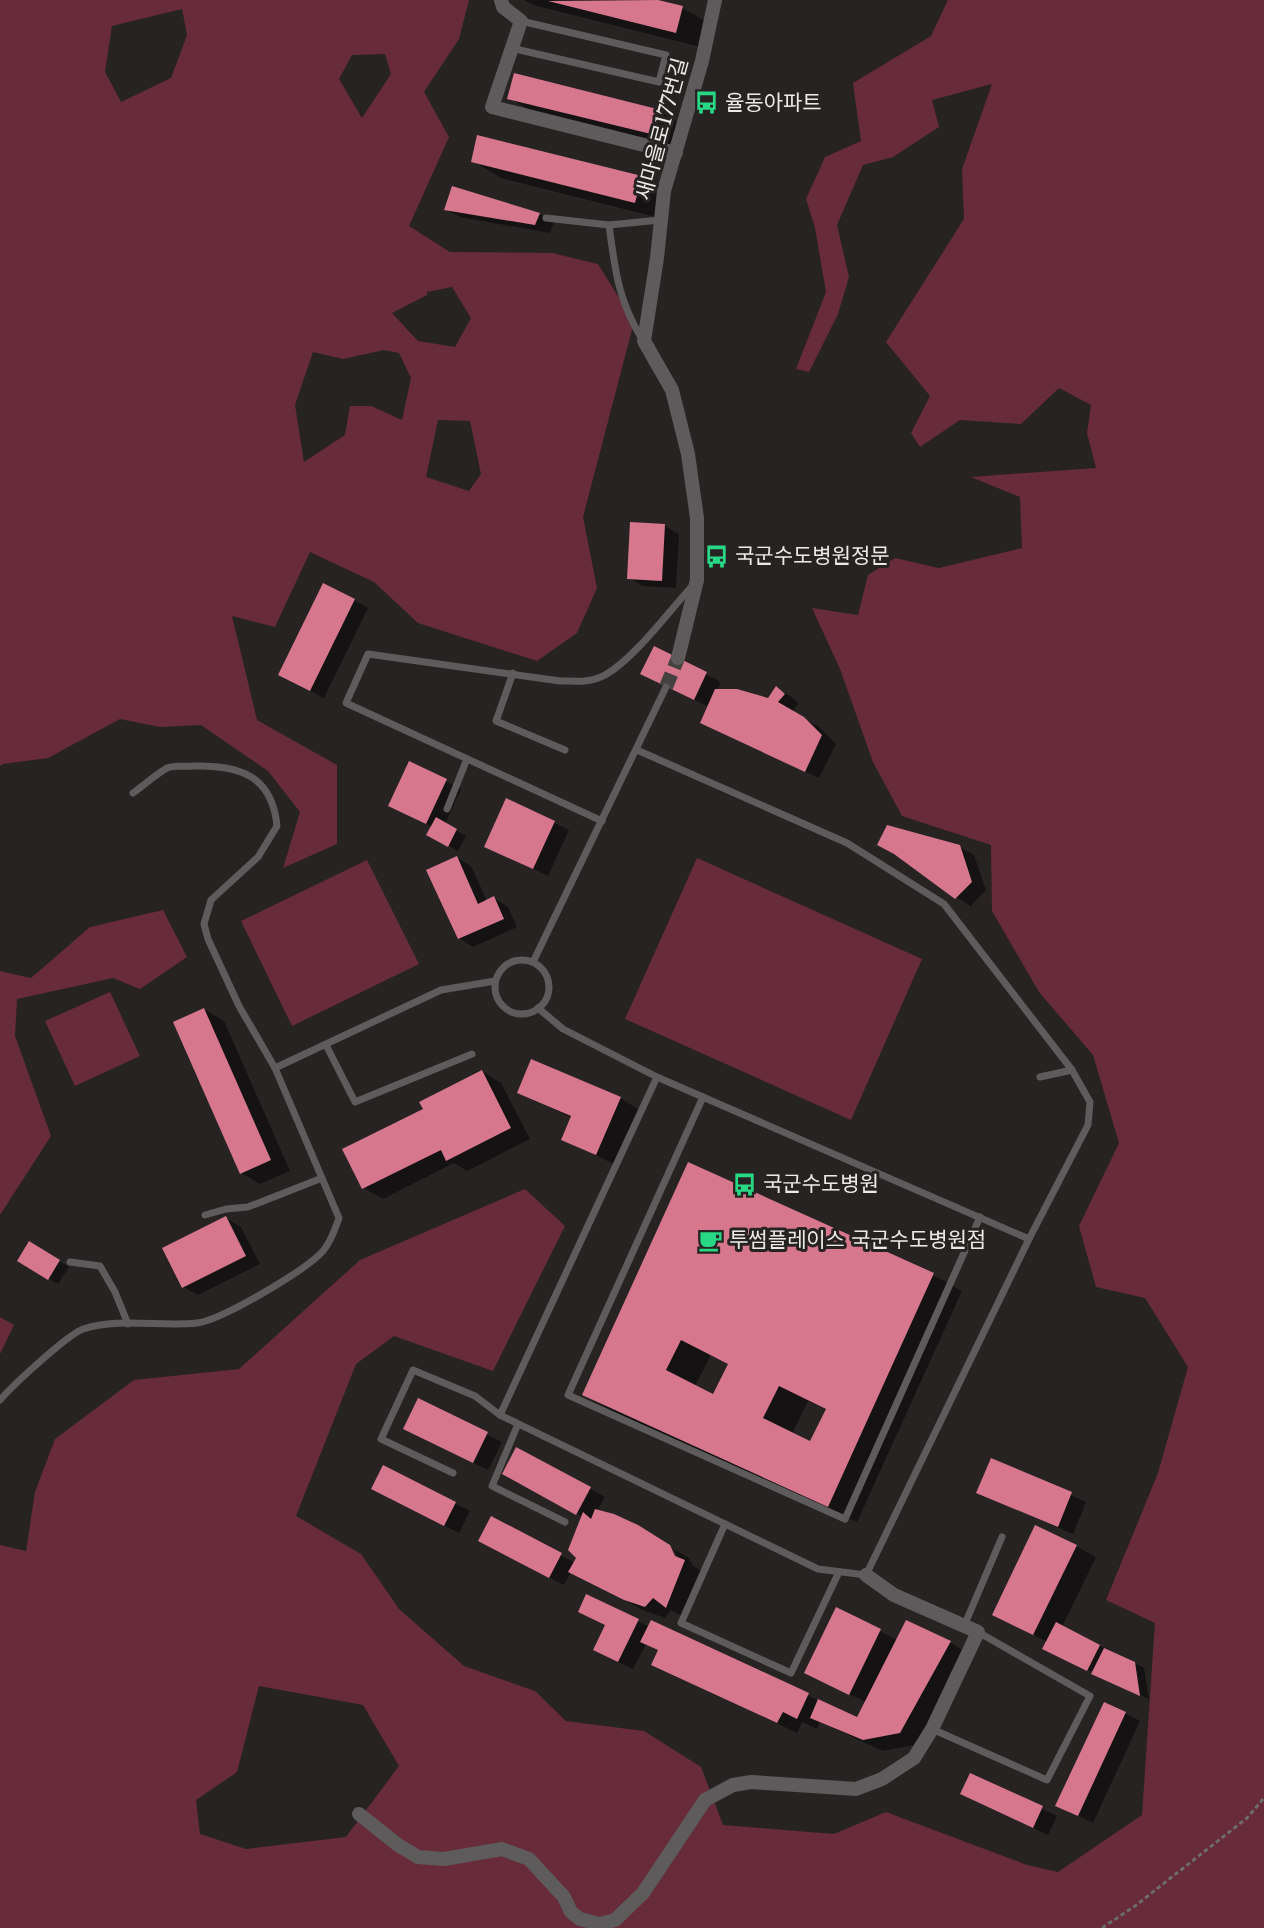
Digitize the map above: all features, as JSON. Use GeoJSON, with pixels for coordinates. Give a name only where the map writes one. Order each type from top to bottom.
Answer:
{"type":"FeatureCollection","features":[{"type":"Feature","properties":{"kind":"street"},"geometry":{"type":"LineString","coordinates":[[501,0],[503,7],[521,21],[492,107],[676,153]]}},
{"type":"Feature","properties":{"kind":"street","name":"새마을로177번길"},"geometry":{"type":"LineString","coordinates":[[644,341],[657,258],[664,191],[702,61],[715,0]]}},
{"type":"Feature","properties":{"kind":"street"},"geometry":{"type":"LineString","coordinates":[[644,341],[672,390],[688,453],[697,518],[697,580],[678,658]]}},
{"type":"Feature","properties":{"kind":"street"},"geometry":{"type":"LineString","coordinates":[[359,1814],[398,1845],[418,1857],[444,1859],[502,1849],[529,1859],[564,1897],[571,1912],[580,1919],[600,1924],[615,1920],[643,1893],[705,1800],[733,1785],[751,1782],[856,1789],[882,1779],[914,1758],[932,1730],[978,1632],[894,1595],[866,1575]]}},
{"type":"Feature","properties":{"kind":"lane"},"geometry":{"type":"LineString","coordinates":[[511,48],[659,82],[666,55],[521,21]]}},
{"type":"Feature","properties":{"kind":"lane"},"geometry":{"type":"LineString","coordinates":[[546,218],[609,225],[660,220]]}},
{"type":"Feature","properties":{"kind":"lane"},"geometry":{"type":"LineString","coordinates":[[609,225],[617,279],[626,313],[644,341]]}},
{"type":"Feature","properties":{"kind":"lane"},"geometry":{"type":"LineString","coordinates":[[602,821],[346,703],[368,654],[577,681],[586,681],[605,675],[645,638],[697,580]]}},
{"type":"Feature","properties":{"kind":"lane"},"geometry":{"type":"LineString","coordinates":[[513,673],[496,721],[565,750]]}},
{"type":"Feature","properties":{"kind":"lane"},"geometry":{"type":"LineString","coordinates":[[533,962],[666,687]]}},
{"type":"Feature","properties":{"kind":"lane"},"geometry":{"type":"LineString","coordinates":[[453,1473],[381,1439],[413,1370],[475,1396],[500,1415],[818,1569],[866,1575],[1029,1239],[1088,1125],[1090,1102],[1072,1070],[944,904],[847,843],[637,750]]}},
{"type":"Feature","properties":{"kind":"lane"},"geometry":{"type":"LineString","coordinates":[[447,809],[467,759]]}},
{"type":"Feature","properties":{"kind":"lane"},"geometry":{"type":"LineString","coordinates":[[0,1400],[12,1386],[81,1330],[128,1324],[199,1323],[215,1318],[306,1265],[324,1250],[335,1232],[339,1218],[275,1068],[239,1006],[208,939],[204,924],[211,900],[241,875],[270,841],[277,826],[271,805],[258,782],[244,771],[217,765],[169,767],[133,793]]}},
{"type":"Feature","properties":{"kind":"lane"},"geometry":{"type":"LineString","coordinates":[[519,960],[533,962],[541,968],[548,983],[548,993],[538,1008],[520,1013],[505,1008],[499,1001],[495,981],[500,970],[507,964],[519,960]]}},
{"type":"Feature","properties":{"kind":"lane"},"geometry":{"type":"LineString","coordinates":[[275,1068],[441,990],[495,981]]}},
{"type":"Feature","properties":{"kind":"lane"},"geometry":{"type":"LineString","coordinates":[[538,1008],[563,1029],[657,1077],[1029,1239]]}},
{"type":"Feature","properties":{"kind":"lane"},"geometry":{"type":"LineString","coordinates":[[326,1045],[355,1102],[472,1054]]}},
{"type":"Feature","properties":{"kind":"lane"},"geometry":{"type":"LineString","coordinates":[[1040,1077],[1072,1070]]}},
{"type":"Feature","properties":{"kind":"lane"},"geometry":{"type":"LineString","coordinates":[[500,1415],[657,1077]]}},
{"type":"Feature","properties":{"kind":"lane"},"geometry":{"type":"LineString","coordinates":[[703,1097],[568,1395],[845,1519],[980,1217]]}},
{"type":"Feature","properties":{"kind":"lane"},"geometry":{"type":"LineString","coordinates":[[205,1215],[226,1209],[248,1207],[322,1178]]}},
{"type":"Feature","properties":{"kind":"lane"},"geometry":{"type":"LineString","coordinates":[[70,1262],[100,1266],[115,1292],[128,1324]]}},
{"type":"Feature","properties":{"kind":"lane"},"geometry":{"type":"LineString","coordinates":[[518,1424],[492,1486],[565,1522]]}},
{"type":"Feature","properties":{"kind":"lane"},"geometry":{"type":"LineString","coordinates":[[725,1524],[681,1623],[790,1673],[839,1572]]}},
{"type":"Feature","properties":{"kind":"lane"},"geometry":{"type":"LineString","coordinates":[[964,1626],[1002,1537]]}},
{"type":"Feature","properties":{"kind":"lane"},"geometry":{"type":"LineString","coordinates":[[932,1730],[1047,1780],[1090,1696],[978,1632]]}},
{"type":"Feature","properties":{"kind":"path"},"geometry":{"type":"LineString","coordinates":[[1102,1928],[1135,1906],[1247,1818],[1264,1798]]}},
{"type":"Feature","properties":{"kind":"shaded area"},"geometry":{"type":"Polygon","coordinates":[[[0,0],[469,0],[459,39],[424,92],[449,137],[409,226],[450,252],[552,253],[598,264],[634,322],[583,517],[597,588],[577,633],[537,661],[418,623],[374,582],[310,552],[275,627],[232,616],[257,720],[337,765],[337,844],[283,868],[300,812],[268,771],[201,725],[160,727],[120,719],[48,758],[0,766],[0,0]],[[182,9],[112,26],[105,72],[121,102],[171,78],[187,35],[182,9]],[[385,54],[352,55],[339,79],[362,118],[391,74],[385,54]],[[452,287],[427,292],[427,295],[392,313],[418,341],[455,347],[471,318],[452,287]],[[384,350],[343,359],[313,352],[295,405],[304,462],[345,435],[350,406],[371,406],[402,420],[411,378],[399,353],[384,350]],[[438,420],[426,477],[469,491],[481,474],[470,421],[438,420]]]}},
{"type":"Feature","properties":{"kind":"shaded area"},"geometry":{"type":"Polygon","coordinates":[[[948,0],[1264,0],[1264,1928],[0,1928],[0,1545],[26,1551],[35,1492],[55,1439],[134,1380],[239,1369],[360,1260],[525,1189],[565,1226],[493,1371],[394,1336],[356,1364],[296,1516],[361,1554],[399,1609],[464,1666],[535,1691],[566,1721],[644,1731],[701,1767],[723,1825],[834,1834],[886,1812],[1027,1865],[1058,1872],[1142,1815],[1155,1623],[1106,1600],[1158,1473],[1188,1367],[1145,1298],[1096,1287],[1079,1226],[1119,1143],[1093,1055],[1039,992],[992,911],[991,845],[902,816],[873,762],[840,669],[812,608],[858,615],[868,575],[895,558],[939,568],[1022,548],[1020,497],[971,477],[1096,468],[1087,433],[1091,405],[1059,388],[1021,424],[960,420],[920,447],[911,433],[930,396],[886,342],[964,219],[962,169],[992,84],[932,100],[939,127],[893,157],[863,165],[837,225],[849,277],[838,314],[809,372],[796,369],[826,292],[815,228],[806,199],[825,157],[861,141],[853,83],[931,36],[948,0]],[[259,1686],[237,1772],[196,1800],[200,1834],[246,1849],[346,1837],[399,1766],[363,1705],[259,1686]]]}},
{"type":"Feature","properties":{"kind":"shaded area"},"geometry":{"type":"Polygon","coordinates":[[[697,858],[922,959],[851,1120],[625,1019],[697,858]]]}},
{"type":"Feature","properties":{"kind":"shaded area"},"geometry":{"type":"Polygon","coordinates":[[[367,860],[419,964],[292,1026],[241,921],[367,860]]]}},
{"type":"Feature","properties":{"kind":"shaded area"},"geometry":{"type":"Polygon","coordinates":[[[163,910],[187,957],[140,989],[113,978],[17,999],[15,1036],[51,1136],[0,1215],[0,971],[31,978],[90,927],[163,910]]]}},
{"type":"Feature","properties":{"kind":"shaded area"},"geometry":{"type":"Polygon","coordinates":[[[110,992],[140,1056],[75,1086],[45,1021],[110,992]]]}},
{"type":"Feature","properties":{"kind":"shaded area"},"geometry":{"type":"Polygon","coordinates":[[[0,1317],[14,1325],[0,1354],[0,1317]]]}},
{"type":"Feature","properties":{"kind":"building"},"geometry":{"type":"Polygon","coordinates":[[[658,0],[683,6],[676,33],[548,1],[658,0]]]}},
{"type":"Feature","properties":{"kind":"building"},"geometry":{"type":"Polygon","coordinates":[[[514,73],[657,109],[651,134],[507,99],[514,73]]]}},
{"type":"Feature","properties":{"kind":"building"},"geometry":{"type":"Polygon","coordinates":[[[477,135],[642,176],[635,203],[471,162],[477,135]]]}},
{"type":"Feature","properties":{"kind":"building"},"geometry":{"type":"Polygon","coordinates":[[[452,186],[540,213],[535,225],[444,210],[452,186]]]}},
{"type":"Feature","properties":{"kind":"building"},"geometry":{"type":"Polygon","coordinates":[[[630,522],[665,524],[662,581],[627,579],[630,522]]]}},
{"type":"Feature","properties":{"kind":"building"},"geometry":{"type":"Polygon","coordinates":[[[323,583],[355,599],[310,691],[278,675],[323,583]]]}},
{"type":"Feature","properties":{"kind":"building"},"geometry":{"type":"Polygon","coordinates":[[[654,646],[707,672],[694,700],[640,674],[654,646]]]}},
{"type":"Feature","properties":{"kind":"building"},"geometry":{"type":"Polygon","coordinates":[[[776,686],[785,694],[778,702],[804,717],[822,735],[805,772],[700,723],[715,689],[737,689],[768,698],[776,686]]]}},
{"type":"Feature","properties":{"kind":"building"},"geometry":{"type":"Polygon","coordinates":[[[409,761],[447,779],[426,824],[388,806],[409,761]]]}},
{"type":"Feature","properties":{"kind":"building"},"geometry":{"type":"Polygon","coordinates":[[[506,798],[555,821],[533,869],[484,847],[506,798]]]}},
{"type":"Feature","properties":{"kind":"building"},"geometry":{"type":"Polygon","coordinates":[[[436,817],[457,829],[448,847],[426,835],[436,817]]]}},
{"type":"Feature","properties":{"kind":"building"},"geometry":{"type":"Polygon","coordinates":[[[887,825],[960,845],[972,882],[955,899],[894,854],[877,845],[887,825]]]}},
{"type":"Feature","properties":{"kind":"building"},"geometry":{"type":"Polygon","coordinates":[[[457,856],[478,904],[494,896],[504,919],[458,939],[426,870],[457,856]]]}},
{"type":"Feature","properties":{"kind":"building"},"geometry":{"type":"Polygon","coordinates":[[[204,1008],[271,1160],[240,1174],[173,1022],[204,1008]]]}},
{"type":"Feature","properties":{"kind":"building"},"geometry":{"type":"Polygon","coordinates":[[[531,1059],[621,1097],[596,1155],[561,1140],[571,1116],[517,1093],[531,1059]]]}},
{"type":"Feature","properties":{"kind":"building"},"geometry":{"type":"Polygon","coordinates":[[[482,1070],[511,1128],[446,1161],[441,1150],[362,1189],[342,1149],[423,1109],[419,1102],[482,1070]]]}},
{"type":"Feature","properties":{"kind":"building"},"geometry":{"type":"Polygon","coordinates":[[[688,1162],[934,1273],[828,1507],[582,1395],[688,1162]],[[681,1340],[666,1370],[713,1394],[728,1364],[681,1340]],[[779,1386],[763,1418],[810,1441],[826,1409],[779,1386]]]}},
{"type":"Feature","properties":{"kind":"building"},"geometry":{"type":"Polygon","coordinates":[[[226,1216],[246,1256],[182,1288],[162,1248],[226,1216]]]}},
{"type":"Feature","properties":{"kind":"building"},"geometry":{"type":"Polygon","coordinates":[[[29,1241],[60,1260],[48,1280],[17,1261],[29,1241]]]}},
{"type":"Feature","properties":{"kind":"building"},"geometry":{"type":"Polygon","coordinates":[[[418,1398],[488,1432],[473,1463],[403,1429],[418,1398]]]}},
{"type":"Feature","properties":{"kind":"building"},"geometry":{"type":"Polygon","coordinates":[[[516,1447],[591,1487],[576,1515],[502,1474],[516,1447]]]}},
{"type":"Feature","properties":{"kind":"building"},"geometry":{"type":"Polygon","coordinates":[[[991,1458],[1072,1492],[1058,1527],[976,1493],[991,1458]]]}},
{"type":"Feature","properties":{"kind":"building"},"geometry":{"type":"Polygon","coordinates":[[[383,1465],[456,1502],[444,1526],[371,1489],[383,1465]]]}},
{"type":"Feature","properties":{"kind":"building"},"geometry":{"type":"Polygon","coordinates":[[[595,1509],[614,1514],[638,1525],[670,1545],[675,1556],[685,1560],[666,1608],[653,1598],[645,1607],[624,1600],[568,1572],[576,1558],[568,1550],[583,1512],[591,1519],[595,1509]]]}},
{"type":"Feature","properties":{"kind":"building"},"geometry":{"type":"Polygon","coordinates":[[[491,1516],[562,1553],[549,1578],[478,1541],[491,1516]]]}},
{"type":"Feature","properties":{"kind":"building"},"geometry":{"type":"Polygon","coordinates":[[[1035,1525],[1077,1545],[1033,1635],[992,1615],[1035,1525]]]}},
{"type":"Feature","properties":{"kind":"building"},"geometry":{"type":"Polygon","coordinates":[[[586,1594],[639,1619],[618,1662],[593,1650],[605,1625],[578,1612],[586,1594]]]}},
{"type":"Feature","properties":{"kind":"building"},"geometry":{"type":"Polygon","coordinates":[[[836,1607],[881,1629],[849,1695],[804,1673],[836,1607]]]}},
{"type":"Feature","properties":{"kind":"building"},"geometry":{"type":"Polygon","coordinates":[[[651,1620],[809,1693],[797,1719],[783,1712],[777,1723],[651,1665],[658,1650],[640,1642],[651,1620]]]}},
{"type":"Feature","properties":{"kind":"building"},"geometry":{"type":"Polygon","coordinates":[[[906,1620],[951,1641],[900,1733],[863,1740],[810,1718],[818,1699],[857,1717],[906,1620]]]}},
{"type":"Feature","properties":{"kind":"building"},"geometry":{"type":"Polygon","coordinates":[[[1056,1622],[1100,1645],[1087,1671],[1042,1649],[1056,1622]]]}},
{"type":"Feature","properties":{"kind":"building"},"geometry":{"type":"Polygon","coordinates":[[[1104,1648],[1135,1662],[1140,1696],[1091,1674],[1104,1648]]]}},
{"type":"Feature","properties":{"kind":"building"},"geometry":{"type":"Polygon","coordinates":[[[1104,1702],[1126,1712],[1078,1816],[1055,1806],[1104,1702]]]}},
{"type":"Feature","properties":{"kind":"building"},"geometry":{"type":"Polygon","coordinates":[[[970,1773],[1043,1806],[1033,1828],[960,1794],[970,1773]]]}},
{"type":"Feature","properties":{"kind":"tunnel"},"geometry":{"type":"LineString","coordinates":[[666,687],[678,658]]}},
{"type":"Feature","properties":{"kind":"place","name":"율동아파트"},"geometry":{"type":"Point","coordinates":[707,103]}},
{"type":"Feature","properties":{"kind":"place","name":"국군수도병원정문"},"geometry":{"type":"Point","coordinates":[717,556]}},
{"type":"Feature","properties":{"kind":"place","name":"국군수도병원"},"geometry":{"type":"Point","coordinates":[745,1184]}},
{"type":"Feature","properties":{"kind":"place","name":"투썸플레이스 국군수도병원점"},"geometry":{"type":"Point","coordinates":[711,1240]}}]}
